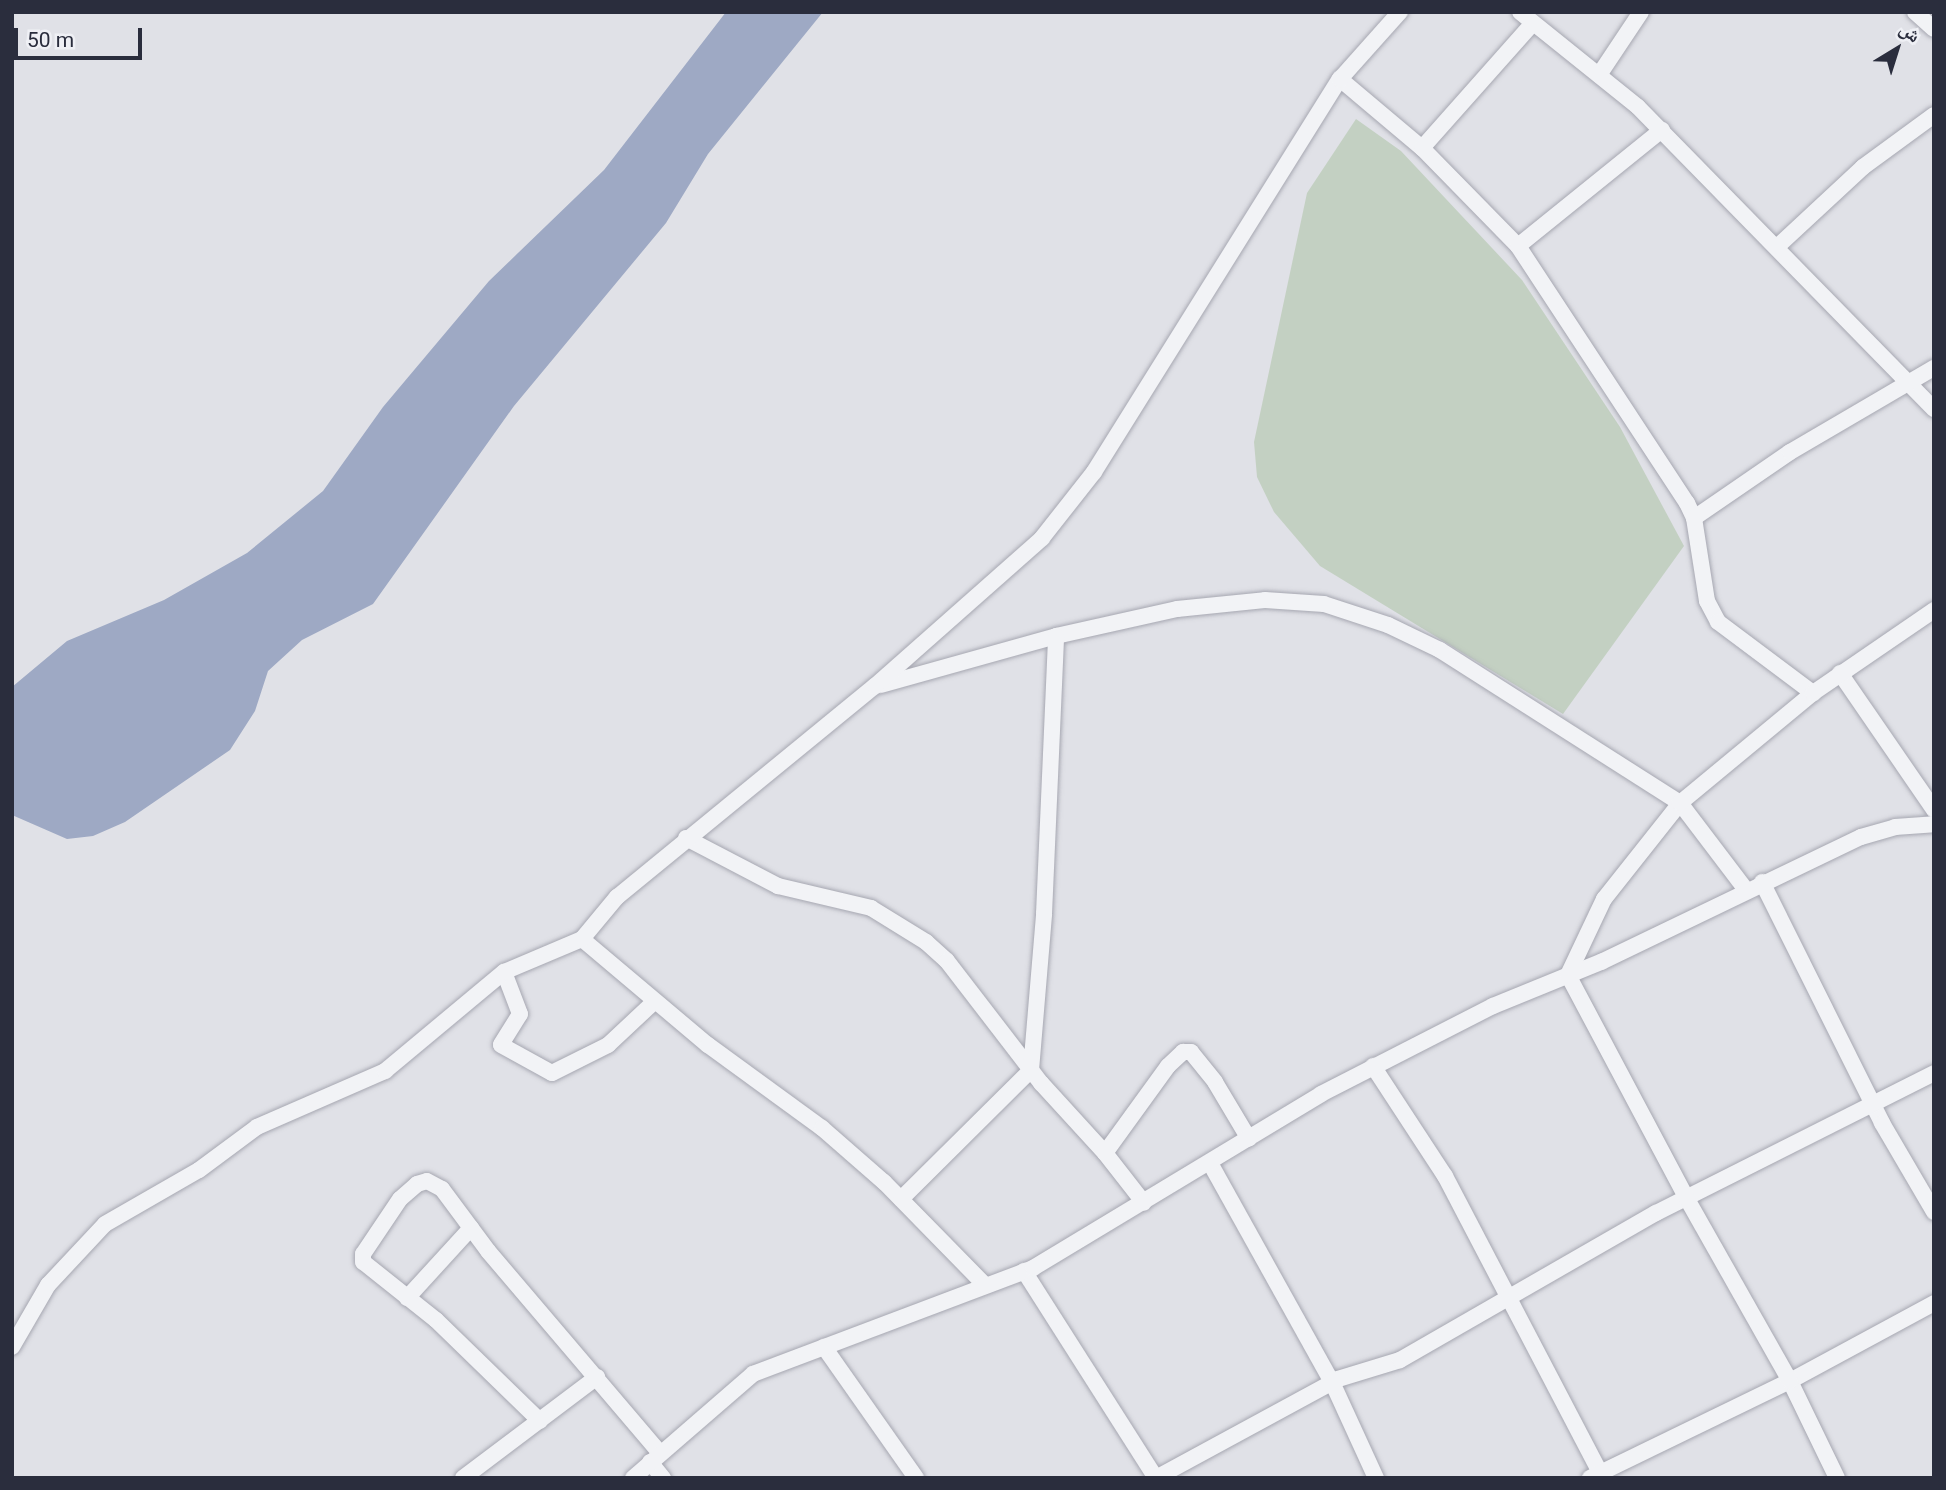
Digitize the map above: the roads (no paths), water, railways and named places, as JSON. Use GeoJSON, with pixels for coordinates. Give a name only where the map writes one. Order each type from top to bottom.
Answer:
{"type":"FeatureCollection","features":[{"type":"Feature","properties":{"kind":"street"},"geometry":{"type":"LineString","coordinates":[[12,1347],[48,1285],[105,1224],[199,1170],[257,1127],[385,1071],[504,972],[582,939],[617,897],[686,838],[875,687],[1042,538],[1094,472],[1340,79],[1401,12]]}},
{"type":"Feature","properties":{"kind":"street"},"geometry":{"type":"LineString","coordinates":[[1520,12],[1600,75],[1662,130],[1934,409]]}},
{"type":"Feature","properties":{"kind":"street"},"geometry":{"type":"LineString","coordinates":[[1600,75],[1641,12]]}},
{"type":"Feature","properties":{"kind":"street"},"geometry":{"type":"LineString","coordinates":[[1915,12],[1934,29]]}},
{"type":"Feature","properties":{"kind":"street"},"geometry":{"type":"LineString","coordinates":[[1422,148],[1533,23]]}},
{"type":"Feature","properties":{"kind":"street"},"geometry":{"type":"LineString","coordinates":[[1340,79],[1422,148],[1518,246],[1693,518],[1707,601],[1718,622],[1813,693]]}},
{"type":"Feature","properties":{"kind":"street"},"geometry":{"type":"LineString","coordinates":[[1778,246],[1863,167],[1934,115]]}},
{"type":"Feature","properties":{"kind":"street"},"geometry":{"type":"LineString","coordinates":[[1518,246],[1662,130]]}},
{"type":"Feature","properties":{"kind":"street"},"geometry":{"type":"LineString","coordinates":[[1693,518],[1790,452],[1934,368]]}},
{"type":"Feature","properties":{"kind":"street"},"geometry":{"type":"LineString","coordinates":[[875,687],[1056,636],[1216,604],[1324,604],[1388,625],[1440,650],[1680,803],[1746,890]]}},
{"type":"Feature","properties":{"kind":"street"},"geometry":{"type":"LineString","coordinates":[[1568,975],[1604,899],[1680,803],[1813,693],[1934,610]]}},
{"type":"Feature","properties":{"kind":"street"},"geometry":{"type":"LineString","coordinates":[[901,1199],[1031,1070],[1044,914],[1056,636]]}},
{"type":"Feature","properties":{"kind":"street"},"geometry":{"type":"LineString","coordinates":[[1840,673],[1934,810]]}},
{"type":"Feature","properties":{"kind":"street"},"geometry":{"type":"LineString","coordinates":[[633,1478],[738,1383],[984,1284],[1024,1272],[1373,1066],[1493,1006],[1568,975],[1746,890],[1879,831],[1934,824]]}},
{"type":"Feature","properties":{"kind":"street"},"geometry":{"type":"LineString","coordinates":[[686,838],[778,886],[871,908],[926,942],[947,961],[1031,1070],[1105,1153],[1144,1203]]}},
{"type":"Feature","properties":{"kind":"street"},"geometry":{"type":"LineString","coordinates":[[1762,883],[1871,1102],[1934,1212]]}},
{"type":"Feature","properties":{"kind":"street"},"geometry":{"type":"LineString","coordinates":[[582,939],[655,1002],[822,1128],[901,1199],[984,1284]]}},
{"type":"Feature","properties":{"kind":"street"},"geometry":{"type":"LineString","coordinates":[[504,972],[520,1014],[501,1045],[552,1073],[608,1045],[655,1002]]}},
{"type":"Feature","properties":{"kind":"street"},"geometry":{"type":"LineString","coordinates":[[1568,975],[1685,1197],[1790,1381],[1836,1478]]}},
{"type":"Feature","properties":{"kind":"street"},"geometry":{"type":"LineString","coordinates":[[1105,1153],[1175,1056],[1183,1052],[1191,1052],[1215,1082],[1249,1139]]}},
{"type":"Feature","properties":{"kind":"street"},"geometry":{"type":"LineString","coordinates":[[1373,1066],[1446,1176],[1510,1296],[1598,1476],[1790,1381],[1934,1303]]}},
{"type":"Feature","properties":{"kind":"street"},"geometry":{"type":"LineString","coordinates":[[1024,1272],[1156,1478],[1332,1382],[1400,1360],[1685,1197],[1871,1102],[1934,1073]]}},
{"type":"Feature","properties":{"kind":"street"},"geometry":{"type":"LineString","coordinates":[[1210,1163],[1332,1382],[1377,1478]]}},
{"type":"Feature","properties":{"kind":"street"},"geometry":{"type":"LineString","coordinates":[[540,1421],[436,1320],[362,1259],[400,1199],[427,1181],[443,1189],[471,1228],[597,1377],[654,1457],[663,1478]]}},
{"type":"Feature","properties":{"kind":"street"},"geometry":{"type":"LineString","coordinates":[[407,1298],[471,1228]]}},
{"type":"Feature","properties":{"kind":"street"},"geometry":{"type":"LineString","coordinates":[[824,1347],[916,1478]]}},
{"type":"Feature","properties":{"kind":"street"},"geometry":{"type":"LineString","coordinates":[[464,1477],[597,1377]]}},
{"type":"Feature","properties":{"kind":"water"},"geometry":{"type":"Polygon","coordinates":[[[726,12],[823,12],[708,154],[666,223],[514,406],[373,604],[302,640],[268,671],[255,711],[230,750],[125,822],[93,836],[67,839],[12,815],[12,687],[67,641],[164,600],[247,553],[323,491],[383,407],[489,281],[604,170],[726,12]]]}}]}
